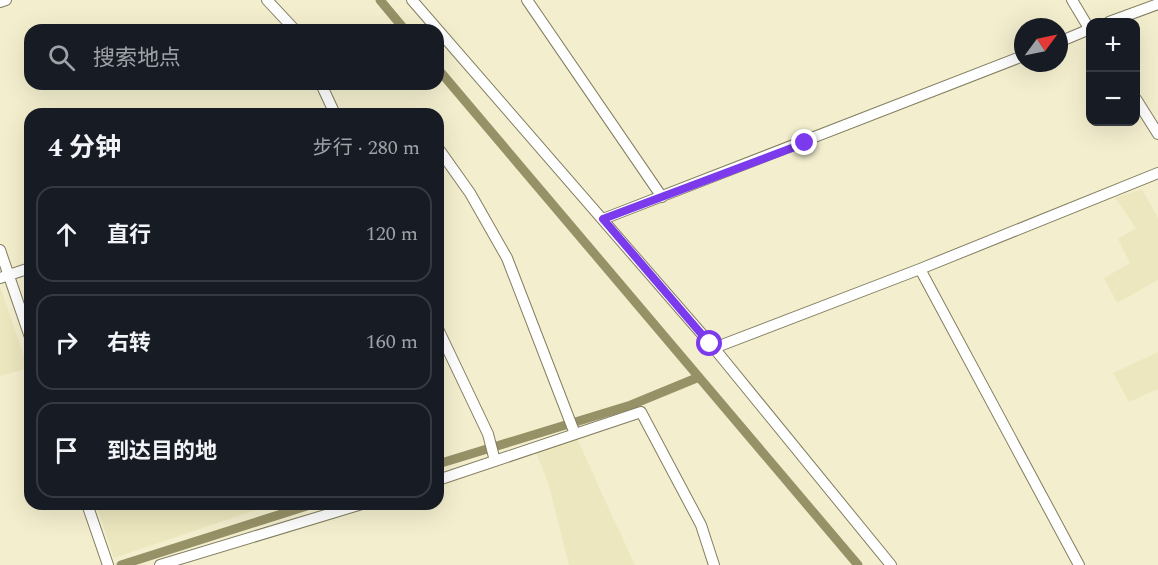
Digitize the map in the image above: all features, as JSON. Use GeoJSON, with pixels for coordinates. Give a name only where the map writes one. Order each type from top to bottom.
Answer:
{"type":"FeatureCollection","features":[{"type":"Feature","properties":{"kind":"street"},"geometry":{"type":"LineString","coordinates":[[0,2],[6,0]]}},
{"type":"Feature","properties":{"kind":"street"},"geometry":{"type":"LineString","coordinates":[[267,0],[289,24]]}},
{"type":"Feature","properties":{"kind":"street"},"geometry":{"type":"LineString","coordinates":[[412,0],[433,24]]}},
{"type":"Feature","properties":{"kind":"street"},"geometry":{"type":"LineString","coordinates":[[527,0],[662,197]]}},
{"type":"Feature","properties":{"kind":"street"},"geometry":{"type":"LineString","coordinates":[[1072,0],[1086,23]]}},
{"type":"Feature","properties":{"kind":"street"},"geometry":{"type":"LineString","coordinates":[[1120,18],[1158,4]]}},
{"type":"Feature","properties":{"kind":"street"},"geometry":{"type":"LineString","coordinates":[[1068,38],[1086,31]]}},
{"type":"Feature","properties":{"kind":"street"},"geometry":{"type":"LineString","coordinates":[[444,37],[714,348],[891,565]]}},
{"type":"Feature","properties":{"kind":"street"},"geometry":{"type":"LineString","coordinates":[[603,219],[1014,60]]}},
{"type":"Feature","properties":{"kind":"street"},"geometry":{"type":"LineString","coordinates":[[324,90],[332,108]]}},
{"type":"Feature","properties":{"kind":"street"},"geometry":{"type":"LineString","coordinates":[[1140,105],[1158,134]]}},
{"type":"Feature","properties":{"kind":"street"},"geometry":{"type":"LineString","coordinates":[[444,156],[470,193],[507,258],[575,434]]}},
{"type":"Feature","properties":{"kind":"street"},"geometry":{"type":"LineString","coordinates":[[714,348],[920,269],[1158,173]]}},
{"type":"Feature","properties":{"kind":"street"},"geometry":{"type":"LineString","coordinates":[[0,250],[4,277],[24,323]]}},
{"type":"Feature","properties":{"kind":"street"},"geometry":{"type":"LineString","coordinates":[[920,269],[1079,565]]}},
{"type":"Feature","properties":{"kind":"street"},"geometry":{"type":"LineString","coordinates":[[4,277],[24,270]]}},
{"type":"Feature","properties":{"kind":"street"},"geometry":{"type":"LineString","coordinates":[[444,342],[488,434],[495,461]]}},
{"type":"Feature","properties":{"kind":"street"},"geometry":{"type":"LineString","coordinates":[[444,478],[641,412],[701,525],[714,565]]}},
{"type":"Feature","properties":{"kind":"street"},"geometry":{"type":"LineString","coordinates":[[89,510],[108,565]]}},
{"type":"Feature","properties":{"kind":"street"},"geometry":{"type":"LineString","coordinates":[[160,565],[342,510]]}},
{"type":"Feature","properties":{"kind":"shaded area"},"geometry":{"type":"Polygon","coordinates":[[[1142,189],[1158,218],[1158,280],[1117,303],[1104,278],[1130,263],[1118,239],[1136,228],[1115,198],[1142,189]]]}},
{"type":"Feature","properties":{"kind":"shaded area"},"geometry":{"type":"Polygon","coordinates":[[[0,286],[24,356],[24,369],[0,376],[0,286]]]}},
{"type":"Feature","properties":{"kind":"shaded area"},"geometry":{"type":"Polygon","coordinates":[[[1158,352],[1158,389],[1129,402],[1113,373],[1158,352]]]}},
{"type":"Feature","properties":{"kind":"shaded area"},"geometry":{"type":"Polygon","coordinates":[[[575,434],[635,565],[569,565],[548,482],[534,448],[575,434]]]}},
{"type":"Feature","properties":{"kind":"shaded area"},"geometry":{"type":"Polygon","coordinates":[[[98,510],[255,510],[114,558],[98,510]]]}},
{"type":"Feature","properties":{"kind":"waterway"},"geometry":{"type":"LineString","coordinates":[[380,0],[400,24]]}},
{"type":"Feature","properties":{"kind":"waterway"},"geometry":{"type":"LineString","coordinates":[[444,76],[858,565]]}},
{"type":"Feature","properties":{"kind":"waterway"},"geometry":{"type":"LineString","coordinates":[[444,462],[631,405],[699,377]]}},
{"type":"Feature","properties":{"kind":"waterway"},"geometry":{"type":"LineString","coordinates":[[121,565],[294,510]]}},
{"type":"Feature","properties":{"kind":"route"},"geometry":{"type":"LineString","coordinates":[[710,344],[603,219],[805,143]]}}]}
